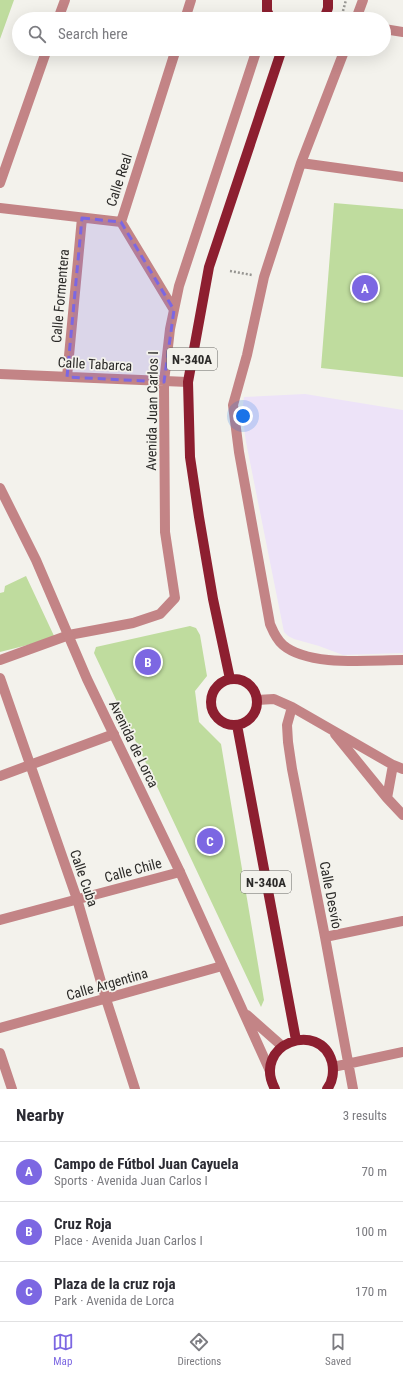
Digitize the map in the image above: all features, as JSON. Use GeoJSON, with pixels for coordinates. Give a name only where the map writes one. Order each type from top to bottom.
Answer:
{"type":"FeatureCollection","features":[{"type":"Feature","properties":{"kind":"main road"},"geometry":{"type":"LineString","coordinates":[[267,0],[266,4],[268,12]]}},
{"type":"Feature","properties":{"kind":"main road"},"geometry":{"type":"LineString","coordinates":[[328,0],[328,12]]}},
{"type":"Feature","properties":{"kind":"main road","name":"N-340A"},"geometry":{"type":"LineString","coordinates":[[230,679],[213,599],[190,457],[188,382],[209,267],[280,56]]}},
{"type":"Feature","properties":{"kind":"main road"},"geometry":{"type":"LineString","coordinates":[[230,679],[242,680],[252,686],[256,693],[257,700],[254,714],[249,719],[236,725],[221,721],[212,709],[211,701],[212,693],[216,686],[230,679]]}},
{"type":"Feature","properties":{"kind":"main road","name":"N-340A"},"geometry":{"type":"LineString","coordinates":[[236,725],[296,1040]]}},
{"type":"Feature","properties":{"kind":"main road"},"geometry":{"type":"LineString","coordinates":[[276,1089],[271,1081],[271,1062],[282,1046],[288,1042],[296,1040],[315,1042],[322,1047],[331,1060],[333,1077],[327,1089]]}},
{"type":"Feature","properties":{"kind":"street"},"geometry":{"type":"LineString","coordinates":[[61,12],[65,0]]}},
{"type":"Feature","properties":{"kind":"street"},"geometry":{"type":"LineString","coordinates":[[187,12],[191,0]]}},
{"type":"Feature","properties":{"kind":"street"},"geometry":{"type":"LineString","coordinates":[[359,12],[363,0]]}},
{"type":"Feature","properties":{"kind":"street"},"geometry":{"type":"LineString","coordinates":[[391,30],[403,32]]}},
{"type":"Feature","properties":{"kind":"street"},"geometry":{"type":"LineString","coordinates":[[0,183],[45,56]]}},
{"type":"Feature","properties":{"kind":"street","name":"Calle Real"},"geometry":{"type":"LineString","coordinates":[[174,56],[121,222],[174,310]]}},
{"type":"Feature","properties":{"kind":"street","name":"Avenida Juan Carlos I"},"geometry":{"type":"LineString","coordinates":[[69,635],[133,623],[160,614],[175,598],[165,532],[164,382],[166,358],[174,310],[182,279],[255,56]]}},
{"type":"Feature","properties":{"kind":"street"},"geometry":{"type":"LineString","coordinates":[[342,56],[301,164],[264,277],[247,355],[233,405],[239,452],[270,624],[275,635],[283,645],[308,657],[343,661],[403,660]]}},
{"type":"Feature","properties":{"kind":"street"},"geometry":{"type":"LineString","coordinates":[[301,164],[403,177]]}},
{"type":"Feature","properties":{"kind":"street"},"geometry":{"type":"LineString","coordinates":[[0,208],[121,222]]}},
{"type":"Feature","properties":{"kind":"street","name":"Calle Formentera"},"geometry":{"type":"LineString","coordinates":[[67,377],[82,218]]}},
{"type":"Feature","properties":{"kind":"street","name":"Calle Tabarca"},"geometry":{"type":"LineString","coordinates":[[0,374],[188,382]]}},
{"type":"Feature","properties":{"kind":"street","name":"Avenida de Lorca"},"geometry":{"type":"LineString","coordinates":[[0,488],[36,560],[87,679],[180,872],[270,1071]]}},
{"type":"Feature","properties":{"kind":"street"},"geometry":{"type":"LineString","coordinates":[[0,660],[69,635]]}},
{"type":"Feature","properties":{"kind":"street","name":"Calle Cuba"},"geometry":{"type":"LineString","coordinates":[[0,678],[77,899],[106,999],[135,1089]]}},
{"type":"Feature","properties":{"kind":"street"},"geometry":{"type":"LineString","coordinates":[[257,700],[274,699],[292,706],[331,730],[393,765],[403,769]]}},
{"type":"Feature","properties":{"kind":"street","name":"Calle Desvío"},"geometry":{"type":"LineString","coordinates":[[292,706],[287,725],[292,769],[353,1089]]}},
{"type":"Feature","properties":{"kind":"street"},"geometry":{"type":"LineString","coordinates":[[331,730],[387,798],[403,815]]}},
{"type":"Feature","properties":{"kind":"street"},"geometry":{"type":"LineString","coordinates":[[0,776],[114,734]]}},
{"type":"Feature","properties":{"kind":"street"},"geometry":{"type":"LineString","coordinates":[[387,798],[393,765]]}},
{"type":"Feature","properties":{"kind":"street","name":"Calle Chile"},"geometry":{"type":"LineString","coordinates":[[0,920],[180,872]]}},
{"type":"Feature","properties":{"kind":"street"},"geometry":{"type":"LineString","coordinates":[[325,937],[403,921]]}},
{"type":"Feature","properties":{"kind":"street","name":"Calle Argentina"},"geometry":{"type":"LineString","coordinates":[[0,1028],[222,966]]}},
{"type":"Feature","properties":{"kind":"street","name":"Avenida de Lorca"},"geometry":{"type":"LineString","coordinates":[[244,1012],[282,1046]]}},
{"type":"Feature","properties":{"kind":"street"},"geometry":{"type":"LineString","coordinates":[[333,1067],[403,1052]]}},
{"type":"Feature","properties":{"kind":"street"},"geometry":{"type":"LineString","coordinates":[[0,1053],[12,1089]]}},
{"type":"Feature","properties":{"kind":"path"},"geometry":{"type":"LineString","coordinates":[[251,282],[254,271]]}},
{"type":"Feature","properties":{"kind":"path"},"geometry":{"type":"LineString","coordinates":[[230,272],[264,277]]}},
{"type":"Feature","properties":{"kind":"highlighted area"},"geometry":{"type":"Polygon","coordinates":[[[82,218],[121,222],[174,310],[164,382],[67,377],[82,218]]]}},
{"type":"Feature","properties":{"kind":"shaded area"},"geometry":{"type":"Polygon","coordinates":[[[305,394],[403,410],[403,653],[343,655],[294,639],[284,632],[246,442],[242,413],[244,397],[305,394]]]}},
{"type":"Feature","properties":{"kind":"green space"},"geometry":{"type":"Polygon","coordinates":[[[0,0],[14,0],[0,39],[0,0]]]}},
{"type":"Feature","properties":{"kind":"green space"},"geometry":{"type":"Polygon","coordinates":[[[334,203],[403,209],[403,377],[321,368],[334,203]]]}},
{"type":"Feature","properties":{"kind":"green space"},"geometry":{"type":"Polygon","coordinates":[[[26,576],[55,638],[0,652],[0,593],[4,592],[5,586],[26,576]]]}},
{"type":"Feature","properties":{"kind":"green space"},"geometry":{"type":"Polygon","coordinates":[[[190,626],[196,628],[200,635],[207,676],[195,691],[199,722],[221,744],[264,1000],[261,1007],[94,653],[96,647],[190,626]]]}},
{"type":"Feature","properties":{"kind":"place","name":"Campo de Fútbol Juan Cayuela"},"geometry":{"type":"Point","coordinates":[365,288]}},
{"type":"Feature","properties":{"kind":"place","name":"Cruz Roja"},"geometry":{"type":"Point","coordinates":[148,662]}},
{"type":"Feature","properties":{"kind":"place","name":"Plaza de la cruz roja"},"geometry":{"type":"Point","coordinates":[210,841]}}]}
